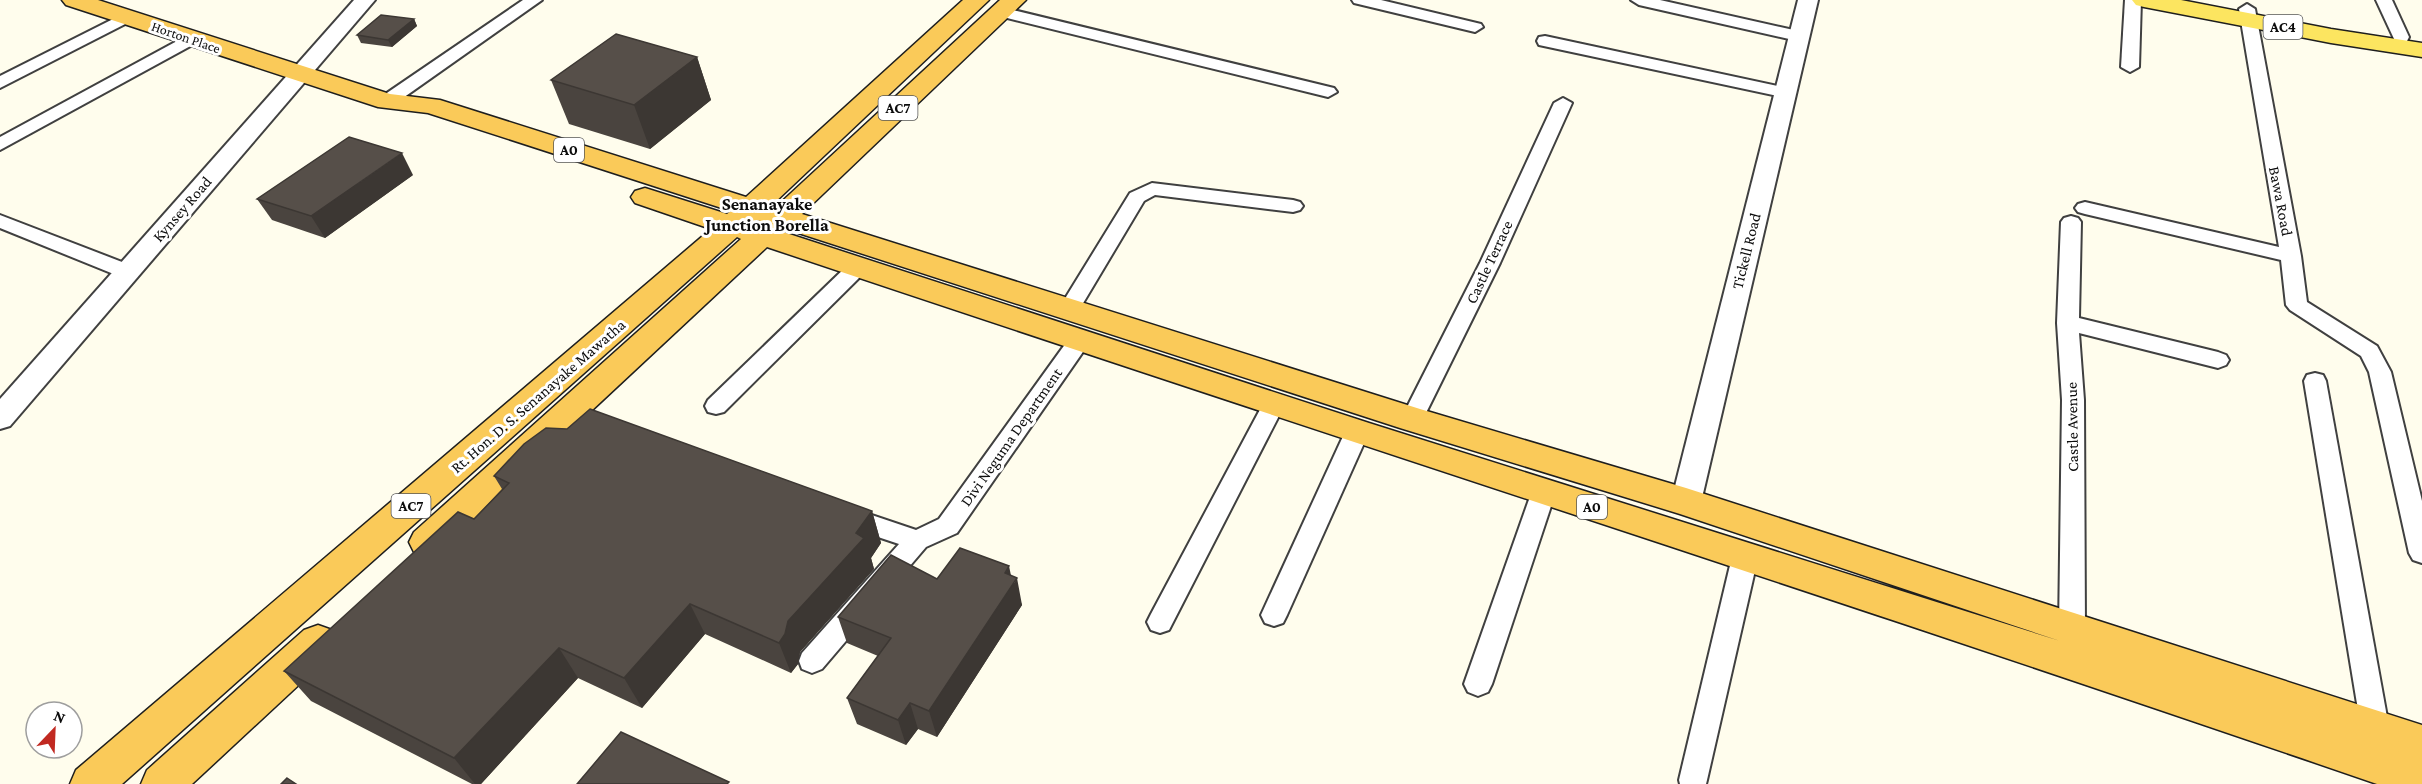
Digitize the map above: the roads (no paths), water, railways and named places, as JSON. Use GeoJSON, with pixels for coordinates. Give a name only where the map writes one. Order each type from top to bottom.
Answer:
{"type":"FeatureCollection","features":[{"type":"Feature","properties":{"kind":"highway","name":"Horton Place"},"geometry":{"type":"LineString","coordinates":[[74,0],[298,74]]}},
{"type":"Feature","properties":{"kind":"highway","name":"Rt. Hon. D. S. Senanayake Mawatha"},"geometry":{"type":"LineString","coordinates":[[399,567],[578,419],[756,222],[977,0]]}},
{"type":"Feature","properties":{"kind":"highway","name":"Rt. Hon. D. S. Senanayake Mawatha"},"geometry":{"type":"LineString","coordinates":[[91,784],[699,256],[756,222],[1007,6]]}},
{"type":"Feature","properties":{"kind":"highway","name":"A0"},"geometry":{"type":"LineString","coordinates":[[298,74],[387,101],[408,119],[756,222],[1074,325],[1274,404],[2096,670],[2422,780]]}},
{"type":"Feature","properties":{"kind":"highway","name":"A0"},"geometry":{"type":"LineString","coordinates":[[756,222],[857,268],[1074,325],[1412,419],[1686,502],[2072,631],[2422,744]]}},
{"type":"Feature","properties":{"kind":"highway"},"geometry":{"type":"LineString","coordinates":[[162,784],[338,623]]}},
{"type":"Feature","properties":{"kind":"main road","name":"AC4"},"geometry":{"type":"LineString","coordinates":[[2144,0],[2412,39]]}},
{"type":"Feature","properties":{"kind":"main road","name":"AC4"},"geometry":{"type":"LineString","coordinates":[[2203,0],[2249,15],[2422,50]]}},
{"type":"Feature","properties":{"kind":"street","name":"Kynsey Road"},"geometry":{"type":"LineString","coordinates":[[0,418],[365,0]]}},
{"type":"Feature","properties":{"kind":"street"},"geometry":{"type":"LineString","coordinates":[[387,101],[534,0]]}},
{"type":"Feature","properties":{"kind":"street"},"geometry":{"type":"LineString","coordinates":[[1360,0],[1475,27]]}},
{"type":"Feature","properties":{"kind":"street"},"geometry":{"type":"LineString","coordinates":[[1639,0],[1798,36]]}},
{"type":"Feature","properties":{"kind":"street","name":"Tickell Road"},"geometry":{"type":"LineString","coordinates":[[1686,502],[1808,0]]}},
{"type":"Feature","properties":{"kind":"street"},"geometry":{"type":"LineString","coordinates":[[2130,67],[2133,0]]}},
{"type":"Feature","properties":{"kind":"street"},"geometry":{"type":"LineString","coordinates":[[2384,0],[2412,39]]}},
{"type":"Feature","properties":{"kind":"street"},"geometry":{"type":"LineString","coordinates":[[1007,6],[1329,92]]}},
{"type":"Feature","properties":{"kind":"street","name":"Bawa Road"},"geometry":{"type":"LineString","coordinates":[[2078,215],[2291,256],[2249,15]]}},
{"type":"Feature","properties":{"kind":"street"},"geometry":{"type":"LineString","coordinates":[[0,83],[127,17]]}},
{"type":"Feature","properties":{"kind":"street"},"geometry":{"type":"LineString","coordinates":[[0,144],[190,39]]}},
{"type":"Feature","properties":{"kind":"street"},"geometry":{"type":"LineString","coordinates":[[1545,41],[1787,93]]}},
{"type":"Feature","properties":{"kind":"street","name":"Castle Terrace"},"geometry":{"type":"LineString","coordinates":[[1412,419],[1490,263],[1563,103]]}},
{"type":"Feature","properties":{"kind":"street","name":"Divi Neguma Department"},"geometry":{"type":"LineString","coordinates":[[812,661],[928,535],[954,517],[1074,325],[1137,197],[1152,189],[1293,206]]}},
{"type":"Feature","properties":{"kind":"street","name":"Castle Avenue"},"geometry":{"type":"LineString","coordinates":[[2072,631],[2073,400],[2068,323],[2078,215]]}},
{"type":"Feature","properties":{"kind":"street"},"geometry":{"type":"LineString","coordinates":[[0,221],[128,272]]}},
{"type":"Feature","properties":{"kind":"street"},"geometry":{"type":"LineString","coordinates":[[2291,256],[2297,305],[2369,351],[2380,372],[2422,553]]}},
{"type":"Feature","properties":{"kind":"street"},"geometry":{"type":"LineString","coordinates":[[716,406],[857,268]]}},
{"type":"Feature","properties":{"kind":"street"},"geometry":{"type":"LineString","coordinates":[[2068,323],[2218,360]]}},
{"type":"Feature","properties":{"kind":"street"},"geometry":{"type":"LineString","coordinates":[[2314,381],[2375,728]]}},
{"type":"Feature","properties":{"kind":"street"},"geometry":{"type":"LineString","coordinates":[[1160,622],[1274,404]]}},
{"type":"Feature","properties":{"kind":"street"},"geometry":{"type":"LineString","coordinates":[[1274,615],[1357,432]]}},
{"type":"Feature","properties":{"kind":"street"},"geometry":{"type":"LineString","coordinates":[[1478,684],[1544,491]]}},
{"type":"Feature","properties":{"kind":"street"},"geometry":{"type":"LineString","coordinates":[[824,509],[928,535]]}},
{"type":"Feature","properties":{"kind":"street"},"geometry":{"type":"LineString","coordinates":[[1693,780],[1744,557]]}},
{"type":"Feature","properties":{"kind":"district","name":"Senanayake Junction Borella"},"geometry":{"type":"Point","coordinates":[767,214]}}]}
